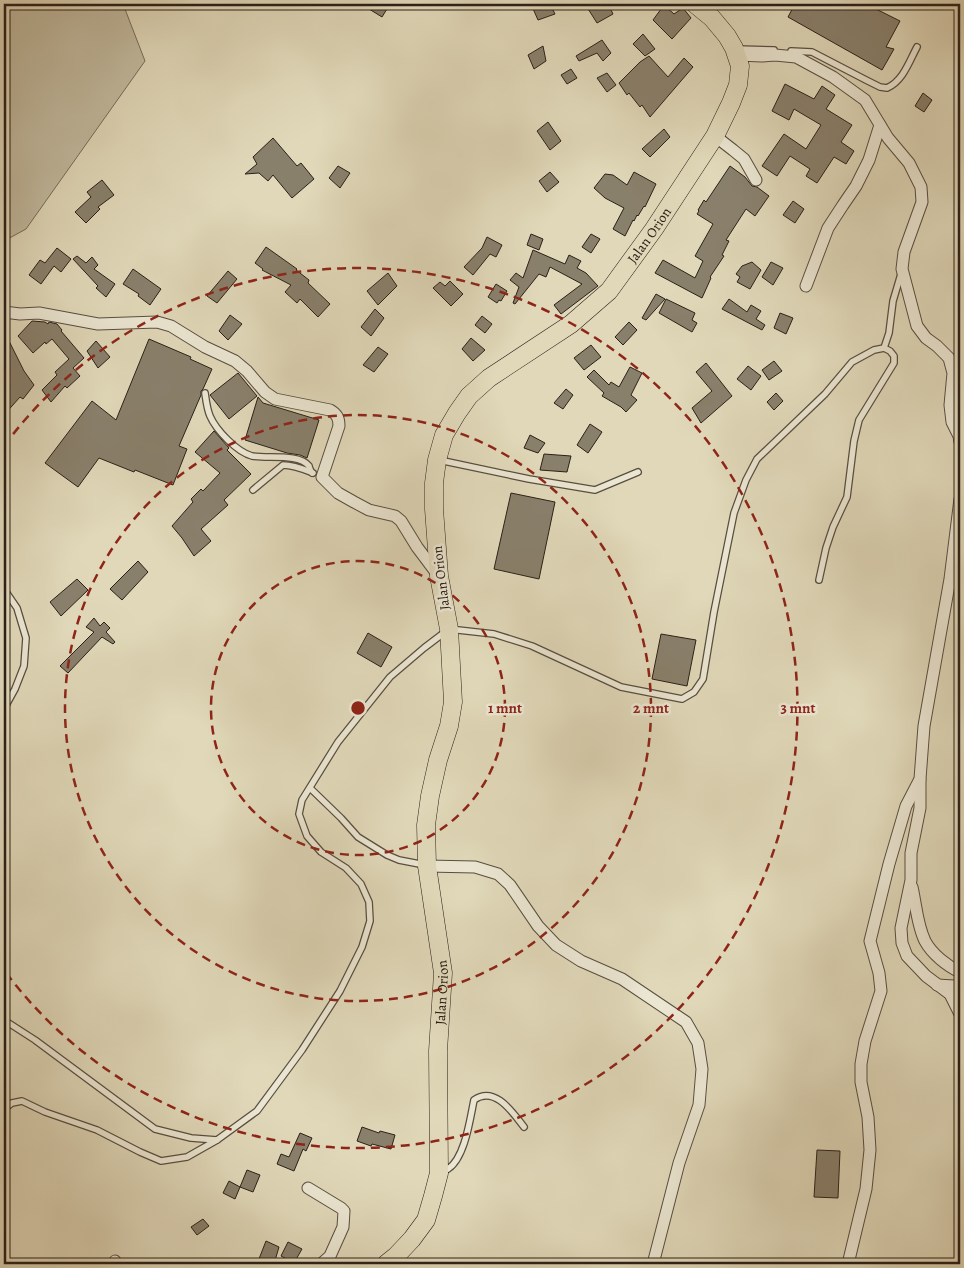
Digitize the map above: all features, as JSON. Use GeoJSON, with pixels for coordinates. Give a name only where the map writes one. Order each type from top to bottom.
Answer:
{"type":"FeatureCollection","features":[{"type":"Feature","properties":{"kind":"highway"},"geometry":{"type":"LineString","coordinates":[[695,4],[712,18],[726,36],[735,52]]}},
{"type":"Feature","properties":{"kind":"highway","name":"Jalan Orion"},"geometry":{"type":"LineString","coordinates":[[386,1264],[412,1239],[426,1220],[439,1172],[438,1050],[443,974],[427,866],[426,825],[430,796],[438,760],[449,726],[452,702],[449,629],[439,576],[434,509],[434,482],[437,460],[444,434],[470,396],[489,378],[570,324],[608,291],[654,229],[715,136],[738,85],[740,66],[735,52]]}},
{"type":"Feature","properties":{"kind":"street"},"geometry":{"type":"LineString","coordinates":[[735,52],[796,58],[833,77],[865,100],[888,138],[908,163],[921,187],[922,202],[904,252],[902,269],[917,326],[926,338],[949,358],[953,373],[950,405],[952,422],[960,442]]}},
{"type":"Feature","properties":{"kind":"street"},"geometry":{"type":"LineString","coordinates":[[806,286],[828,228],[842,204],[856,186],[869,160],[880,125]]}},
{"type":"Feature","properties":{"kind":"street"},"geometry":{"type":"LineString","coordinates":[[715,136],[744,159],[756,180]]}},
{"type":"Feature","properties":{"kind":"street"},"geometry":{"type":"LineString","coordinates":[[4,312],[20,314],[39,313],[98,324],[157,322],[171,326],[205,347],[235,361],[247,371],[265,392],[275,399],[330,410],[335,413],[339,420],[338,426],[317,475],[338,493],[354,502],[369,510],[395,516],[401,520],[439,576]]}},
{"type":"Feature","properties":{"kind":"street"},"geometry":{"type":"LineString","coordinates":[[960,499],[950,579],[924,726],[920,808],[911,853],[911,880],[919,922],[925,941],[939,958],[960,972]]}},
{"type":"Feature","properties":{"kind":"street"},"geometry":{"type":"LineString","coordinates":[[848,1264],[866,1189],[870,1150],[868,1117],[861,1082],[860,1064],[865,1041],[881,991],[879,973],[870,941],[906,806],[920,778]]}},
{"type":"Feature","properties":{"kind":"street"},"geometry":{"type":"LineString","coordinates":[[427,866],[475,867],[498,874],[510,886],[538,926],[556,945],[581,961],[622,980],[686,1022],[698,1043],[702,1068],[699,1105],[679,1162],[653,1264]]}},
{"type":"Feature","properties":{"kind":"street"},"geometry":{"type":"LineString","coordinates":[[911,880],[901,928],[902,943],[907,956],[926,976],[950,994],[960,1014]]}},
{"type":"Feature","properties":{"kind":"street"},"geometry":{"type":"LineString","coordinates":[[937,985],[960,985]]}},
{"type":"Feature","properties":{"kind":"street"},"geometry":{"type":"LineString","coordinates":[[308,1188],[344,1211],[343,1227],[330,1256],[321,1264]]}},
{"type":"Feature","properties":{"kind":"lane"},"geometry":{"type":"LineString","coordinates":[[735,52],[812,52],[866,80],[887,88],[893,86],[901,78],[917,47]]}},
{"type":"Feature","properties":{"kind":"lane"},"geometry":{"type":"LineString","coordinates":[[884,348],[889,333],[893,301],[902,269]]}},
{"type":"Feature","properties":{"kind":"lane"},"geometry":{"type":"LineString","coordinates":[[4,1109],[12,1103],[22,1101],[45,1112],[98,1130],[140,1152],[161,1160],[187,1157],[217,1140],[257,1111],[302,1050],[340,991],[362,947],[370,921],[369,902],[360,884],[346,868],[321,852],[307,836],[300,814],[302,800],[338,742],[390,677],[449,629],[494,634],[532,646],[621,687],[682,699],[694,692],[704,679],[714,612],[734,514],[746,480],[758,459],[825,394],[852,362],[874,350],[884,348],[894,356],[894,363],[859,420],[854,441],[847,497],[826,548],[819,580]]}},
{"type":"Feature","properties":{"kind":"lane"},"geometry":{"type":"LineString","coordinates":[[204,393],[209,415],[218,429],[242,452],[264,458],[293,458],[303,461],[317,475]]}},
{"type":"Feature","properties":{"kind":"lane"},"geometry":{"type":"LineString","coordinates":[[437,460],[529,479],[595,490],[638,472]]}},
{"type":"Feature","properties":{"kind":"lane"},"geometry":{"type":"LineString","coordinates":[[253,490],[283,465],[300,468],[317,475]]}},
{"type":"Feature","properties":{"kind":"lane"},"geometry":{"type":"LineString","coordinates":[[4,589],[17,608],[26,638],[24,666],[15,689],[4,709]]}},
{"type":"Feature","properties":{"kind":"lane"},"geometry":{"type":"LineString","coordinates":[[310,788],[358,837],[387,855],[399,860],[427,866]]}},
{"type":"Feature","properties":{"kind":"lane"},"geometry":{"type":"LineString","coordinates":[[4,1020],[155,1129],[190,1138],[217,1140]]}},
{"type":"Feature","properties":{"kind":"lane"},"geometry":{"type":"LineString","coordinates":[[439,1172],[449,1168],[462,1149],[474,1100],[479,1097],[497,1098],[508,1107],[524,1127]]}},
{"type":"Feature","properties":{"kind":"shaded area"},"geometry":{"type":"Polygon","coordinates":[[[4,4],[123,4],[145,61],[26,229],[4,241],[4,4]]]}},
{"type":"Feature","properties":{"kind":"building"},"geometry":{"type":"Polygon","coordinates":[[[361,4],[390,4],[382,17],[361,4]]]}},
{"type":"Feature","properties":{"kind":"building"},"geometry":{"type":"Polygon","coordinates":[[[531,4],[550,4],[555,14],[538,20],[531,4]]]}},
{"type":"Feature","properties":{"kind":"building"},"geometry":{"type":"Polygon","coordinates":[[[585,4],[608,4],[613,14],[597,23],[585,4]]]}},
{"type":"Feature","properties":{"kind":"building"},"geometry":{"type":"Polygon","coordinates":[[[795,4],[873,4],[872,7],[900,21],[886,47],[894,49],[882,70],[788,17],[795,4]]]}},
{"type":"Feature","properties":{"kind":"building"},"geometry":{"type":"Polygon","coordinates":[[[664,5],[674,14],[683,8],[691,18],[672,39],[653,20],[664,5]]]}},
{"type":"Feature","properties":{"kind":"building"},"geometry":{"type":"Polygon","coordinates":[[[643,34],[655,49],[645,56],[633,44],[643,34]]]}},
{"type":"Feature","properties":{"kind":"building"},"geometry":{"type":"Polygon","coordinates":[[[602,40],[611,53],[603,61],[597,53],[579,61],[576,56],[602,40]]]}},
{"type":"Feature","properties":{"kind":"building"},"geometry":{"type":"Polygon","coordinates":[[[543,46],[546,61],[534,69],[528,55],[543,46]]]}},
{"type":"Feature","properties":{"kind":"building"},"geometry":{"type":"Polygon","coordinates":[[[649,56],[668,77],[684,58],[693,67],[650,117],[642,105],[640,107],[629,93],[627,95],[619,83],[640,62],[649,56]]]}},
{"type":"Feature","properties":{"kind":"building"},"geometry":{"type":"Polygon","coordinates":[[[571,69],[577,78],[567,84],[561,75],[571,69]]]}},
{"type":"Feature","properties":{"kind":"building"},"geometry":{"type":"Polygon","coordinates":[[[607,73],[616,85],[607,92],[597,78],[607,73]]]}},
{"type":"Feature","properties":{"kind":"building"},"geometry":{"type":"Polygon","coordinates":[[[785,84],[814,99],[822,86],[835,95],[826,109],[852,125],[841,142],[854,151],[846,164],[834,157],[817,183],[806,176],[810,169],[790,156],[777,176],[762,166],[784,134],[806,149],[821,125],[794,109],[789,120],[772,111],[785,84]]]}},
{"type":"Feature","properties":{"kind":"building"},"geometry":{"type":"Polygon","coordinates":[[[923,93],[932,100],[924,112],[915,106],[923,93]]]}},
{"type":"Feature","properties":{"kind":"building"},"geometry":{"type":"Polygon","coordinates":[[[548,122],[561,141],[550,150],[537,131],[548,122]]]}},
{"type":"Feature","properties":{"kind":"building"},"geometry":{"type":"Polygon","coordinates":[[[664,129],[670,137],[650,157],[642,149],[664,129]]]}},
{"type":"Feature","properties":{"kind":"building"},"geometry":{"type":"Polygon","coordinates":[[[273,138],[297,166],[301,163],[314,179],[292,198],[273,175],[268,181],[259,173],[245,174],[257,164],[253,157],[273,138]]]}},
{"type":"Feature","properties":{"kind":"building"},"geometry":{"type":"Polygon","coordinates":[[[338,166],[350,173],[340,188],[329,178],[338,166]]]}},
{"type":"Feature","properties":{"kind":"building"},"geometry":{"type":"Polygon","coordinates":[[[730,166],[745,177],[752,186],[757,187],[769,196],[755,216],[746,209],[726,240],[729,241],[722,255],[724,256],[710,277],[702,298],[655,273],[663,260],[695,278],[703,261],[695,256],[713,224],[697,214],[698,210],[704,200],[706,202],[730,166]]]}},
{"type":"Feature","properties":{"kind":"building"},"geometry":{"type":"Polygon","coordinates":[[[550,172],[559,182],[547,192],[539,181],[550,172]]]}},
{"type":"Feature","properties":{"kind":"building"},"geometry":{"type":"Polygon","coordinates":[[[634,172],[656,184],[645,207],[633,220],[625,236],[613,229],[624,208],[605,198],[594,188],[605,174],[613,175],[627,185],[634,172]]]}},
{"type":"Feature","properties":{"kind":"building"},"geometry":{"type":"Polygon","coordinates":[[[102,180],[114,195],[98,207],[100,209],[86,223],[75,212],[91,197],[87,192],[102,180]]]}},
{"type":"Feature","properties":{"kind":"building"},"geometry":{"type":"Polygon","coordinates":[[[793,201],[804,209],[795,223],[783,215],[793,201]]]}},
{"type":"Feature","properties":{"kind":"building"},"geometry":{"type":"Polygon","coordinates":[[[531,234],[543,239],[539,250],[527,245],[531,234]]]}},
{"type":"Feature","properties":{"kind":"building"},"geometry":{"type":"Polygon","coordinates":[[[591,234],[600,239],[591,253],[582,247],[591,234]]]}},
{"type":"Feature","properties":{"kind":"building"},"geometry":{"type":"Polygon","coordinates":[[[487,237],[502,245],[496,257],[490,254],[473,275],[464,267],[482,248],[487,237]]]}},
{"type":"Feature","properties":{"kind":"building"},"geometry":{"type":"Polygon","coordinates":[[[266,247],[297,269],[309,280],[308,283],[330,304],[318,317],[300,299],[297,303],[285,292],[291,285],[262,270],[255,263],[266,247]]]}},
{"type":"Feature","properties":{"kind":"building"},"geometry":{"type":"Polygon","coordinates":[[[57,248],[71,259],[61,272],[54,266],[41,284],[29,275],[40,260],[45,263],[57,248]]]}},
{"type":"Feature","properties":{"kind":"building"},"geometry":{"type":"Polygon","coordinates":[[[533,250],[565,264],[569,255],[581,261],[577,268],[586,273],[598,286],[561,314],[554,305],[582,284],[550,267],[546,277],[539,274],[515,304],[513,303],[519,287],[510,280],[516,273],[523,278],[533,250]]]}},
{"type":"Feature","properties":{"kind":"building"},"geometry":{"type":"Polygon","coordinates":[[[77,256],[86,263],[92,257],[98,265],[94,269],[115,284],[106,297],[96,288],[98,286],[73,259],[77,256]]]}},
{"type":"Feature","properties":{"kind":"building"},"geometry":{"type":"Polygon","coordinates":[[[752,262],[761,270],[750,289],[737,282],[740,277],[736,274],[742,266],[752,262]]]}},
{"type":"Feature","properties":{"kind":"building"},"geometry":{"type":"Polygon","coordinates":[[[771,262],[783,268],[773,285],[762,277],[771,262]]]}},
{"type":"Feature","properties":{"kind":"building"},"geometry":{"type":"Polygon","coordinates":[[[133,269],[161,289],[150,305],[138,296],[139,294],[123,284],[133,269]]]}},
{"type":"Feature","properties":{"kind":"building"},"geometry":{"type":"Polygon","coordinates":[[[228,271],[237,279],[217,303],[207,296],[228,271]]]}},
{"type":"Feature","properties":{"kind":"building"},"geometry":{"type":"Polygon","coordinates":[[[388,273],[397,286],[378,305],[367,291],[388,273]]]}},
{"type":"Feature","properties":{"kind":"building"},"geometry":{"type":"Polygon","coordinates":[[[450,281],[463,294],[451,306],[433,288],[440,282],[445,286],[450,281]]]}},
{"type":"Feature","properties":{"kind":"building"},"geometry":{"type":"Polygon","coordinates":[[[496,284],[507,291],[501,301],[499,300],[497,303],[488,297],[496,284]]]}},
{"type":"Feature","properties":{"kind":"building"},"geometry":{"type":"Polygon","coordinates":[[[656,294],[665,299],[646,320],[642,318],[656,294]]]}},
{"type":"Feature","properties":{"kind":"building"},"geometry":{"type":"Polygon","coordinates":[[[666,299],[695,313],[692,320],[697,323],[692,332],[659,313],[666,299]]]}},
{"type":"Feature","properties":{"kind":"building"},"geometry":{"type":"Polygon","coordinates":[[[729,299],[747,312],[751,305],[761,311],[756,319],[765,325],[762,330],[722,309],[729,299]]]}},
{"type":"Feature","properties":{"kind":"building"},"geometry":{"type":"Polygon","coordinates":[[[375,309],[384,318],[371,336],[361,327],[375,309]]]}},
{"type":"Feature","properties":{"kind":"building"},"geometry":{"type":"Polygon","coordinates":[[[780,313],[793,318],[786,334],[774,328],[780,313]]]}},
{"type":"Feature","properties":{"kind":"building"},"geometry":{"type":"Polygon","coordinates":[[[230,315],[242,324],[228,340],[219,331],[230,315]]]}},
{"type":"Feature","properties":{"kind":"building"},"geometry":{"type":"Polygon","coordinates":[[[482,316],[492,324],[485,333],[475,325],[482,316]]]}},
{"type":"Feature","properties":{"kind":"building"},"geometry":{"type":"Polygon","coordinates":[[[32,321],[57,324],[84,358],[73,368],[80,376],[67,388],[65,386],[51,402],[42,390],[57,375],[55,372],[69,359],[52,339],[46,344],[45,342],[33,353],[18,336],[32,321]]]}},
{"type":"Feature","properties":{"kind":"building"},"geometry":{"type":"Polygon","coordinates":[[[629,322],[637,330],[623,345],[615,337],[629,322]]]}},
{"type":"Feature","properties":{"kind":"building"},"geometry":{"type":"Polygon","coordinates":[[[4,331],[24,371],[34,385],[23,399],[20,397],[4,415],[4,392],[10,386],[4,377],[4,331]]]}},
{"type":"Feature","properties":{"kind":"building"},"geometry":{"type":"Polygon","coordinates":[[[471,338],[485,350],[473,361],[462,349],[471,338]]]}},
{"type":"Feature","properties":{"kind":"building"},"geometry":{"type":"Polygon","coordinates":[[[149,339],[191,357],[190,359],[212,369],[179,446],[187,449],[173,485],[99,458],[78,487],[45,463],[92,401],[116,420],[149,339]]]}},
{"type":"Feature","properties":{"kind":"building"},"geometry":{"type":"Polygon","coordinates":[[[96,341],[110,357],[98,368],[87,351],[96,341]]]}},
{"type":"Feature","properties":{"kind":"building"},"geometry":{"type":"Polygon","coordinates":[[[591,345],[601,357],[584,370],[574,358],[591,345]]]}},
{"type":"Feature","properties":{"kind":"building"},"geometry":{"type":"Polygon","coordinates":[[[378,347],[388,354],[374,372],[363,365],[378,347]]]}},
{"type":"Feature","properties":{"kind":"building"},"geometry":{"type":"Polygon","coordinates":[[[774,361],[782,371],[769,380],[762,370],[774,361]]]}},
{"type":"Feature","properties":{"kind":"building"},"geometry":{"type":"Polygon","coordinates":[[[706,363],[732,396],[701,423],[692,408],[712,391],[696,372],[706,363]]]}},
{"type":"Feature","properties":{"kind":"building"},"geometry":{"type":"Polygon","coordinates":[[[748,366],[761,376],[751,390],[737,379],[748,366]]]}},
{"type":"Feature","properties":{"kind":"building"},"geometry":{"type":"Polygon","coordinates":[[[630,367],[642,373],[631,395],[637,400],[626,412],[602,396],[604,393],[587,377],[594,370],[609,385],[611,382],[619,387],[630,367]]]}},
{"type":"Feature","properties":{"kind":"building"},"geometry":{"type":"Polygon","coordinates":[[[238,373],[257,396],[229,419],[210,395],[238,373]]]}},
{"type":"Feature","properties":{"kind":"building"},"geometry":{"type":"Polygon","coordinates":[[[566,389],[573,395],[563,409],[554,403],[566,389]]]}},
{"type":"Feature","properties":{"kind":"building"},"geometry":{"type":"Polygon","coordinates":[[[776,393],[783,401],[774,410],[767,402],[776,393]]]}},
{"type":"Feature","properties":{"kind":"building"},"geometry":{"type":"Polygon","coordinates":[[[258,397],[263,403],[319,420],[307,458],[245,440],[258,397]]]}},
{"type":"Feature","properties":{"kind":"building"},"geometry":{"type":"Polygon","coordinates":[[[590,424],[602,432],[588,453],[577,445],[590,424]]]}},
{"type":"Feature","properties":{"kind":"building"},"geometry":{"type":"Polygon","coordinates":[[[214,431],[229,448],[227,450],[251,474],[224,500],[228,505],[201,529],[211,541],[194,556],[172,526],[193,502],[191,499],[201,489],[203,491],[220,473],[195,452],[214,431]]]}},
{"type":"Feature","properties":{"kind":"building"},"geometry":{"type":"Polygon","coordinates":[[[530,435],[545,443],[538,453],[524,448],[530,435]]]}},
{"type":"Feature","properties":{"kind":"building"},"geometry":{"type":"Polygon","coordinates":[[[544,454],[571,456],[567,472],[540,470],[544,454]]]}},
{"type":"Feature","properties":{"kind":"building"},"geometry":{"type":"Polygon","coordinates":[[[511,493],[555,502],[539,579],[494,569],[511,493]]]}},
{"type":"Feature","properties":{"kind":"building"},"geometry":{"type":"Polygon","coordinates":[[[138,561],[148,572],[122,600],[110,589],[138,561]]]}},
{"type":"Feature","properties":{"kind":"building"},"geometry":{"type":"Polygon","coordinates":[[[77,579],[88,590],[61,616],[50,602],[77,579]]]}},
{"type":"Feature","properties":{"kind":"building"},"geometry":{"type":"Polygon","coordinates":[[[94,618],[100,626],[104,622],[110,628],[106,632],[115,642],[113,644],[102,637],[68,673],[60,666],[94,632],[86,627],[94,618]]]}},
{"type":"Feature","properties":{"kind":"building"},"geometry":{"type":"Polygon","coordinates":[[[368,633],[392,647],[381,667],[357,653],[368,633]]]}},
{"type":"Feature","properties":{"kind":"building"},"geometry":{"type":"Polygon","coordinates":[[[661,634],[696,640],[687,686],[652,679],[661,634]]]}},
{"type":"Feature","properties":{"kind":"building"},"geometry":{"type":"Polygon","coordinates":[[[362,1127],[379,1133],[380,1131],[395,1135],[391,1149],[372,1144],[371,1146],[357,1141],[362,1127]]]}},
{"type":"Feature","properties":{"kind":"building"},"geometry":{"type":"Polygon","coordinates":[[[300,1133],[312,1138],[306,1151],[303,1149],[294,1171],[277,1164],[281,1154],[289,1157],[300,1133]]]}},
{"type":"Feature","properties":{"kind":"building"},"geometry":{"type":"Polygon","coordinates":[[[817,1150],[840,1151],[838,1198],[814,1197],[817,1150]]]}},
{"type":"Feature","properties":{"kind":"building"},"geometry":{"type":"Polygon","coordinates":[[[247,1170],[260,1175],[253,1192],[240,1187],[247,1170]]]}},
{"type":"Feature","properties":{"kind":"building"},"geometry":{"type":"Polygon","coordinates":[[[229,1181],[240,1187],[235,1199],[223,1193],[229,1181]]]}},
{"type":"Feature","properties":{"kind":"building"},"geometry":{"type":"Polygon","coordinates":[[[203,1219],[209,1226],[197,1235],[191,1227],[203,1219]]]}},
{"type":"Feature","properties":{"kind":"building"},"geometry":{"type":"Polygon","coordinates":[[[266,1241],[279,1247],[274,1264],[257,1264],[266,1241]]]}},
{"type":"Feature","properties":{"kind":"building"},"geometry":{"type":"Polygon","coordinates":[[[288,1242],[302,1249],[294,1263],[281,1256],[288,1242]]]}}]}
